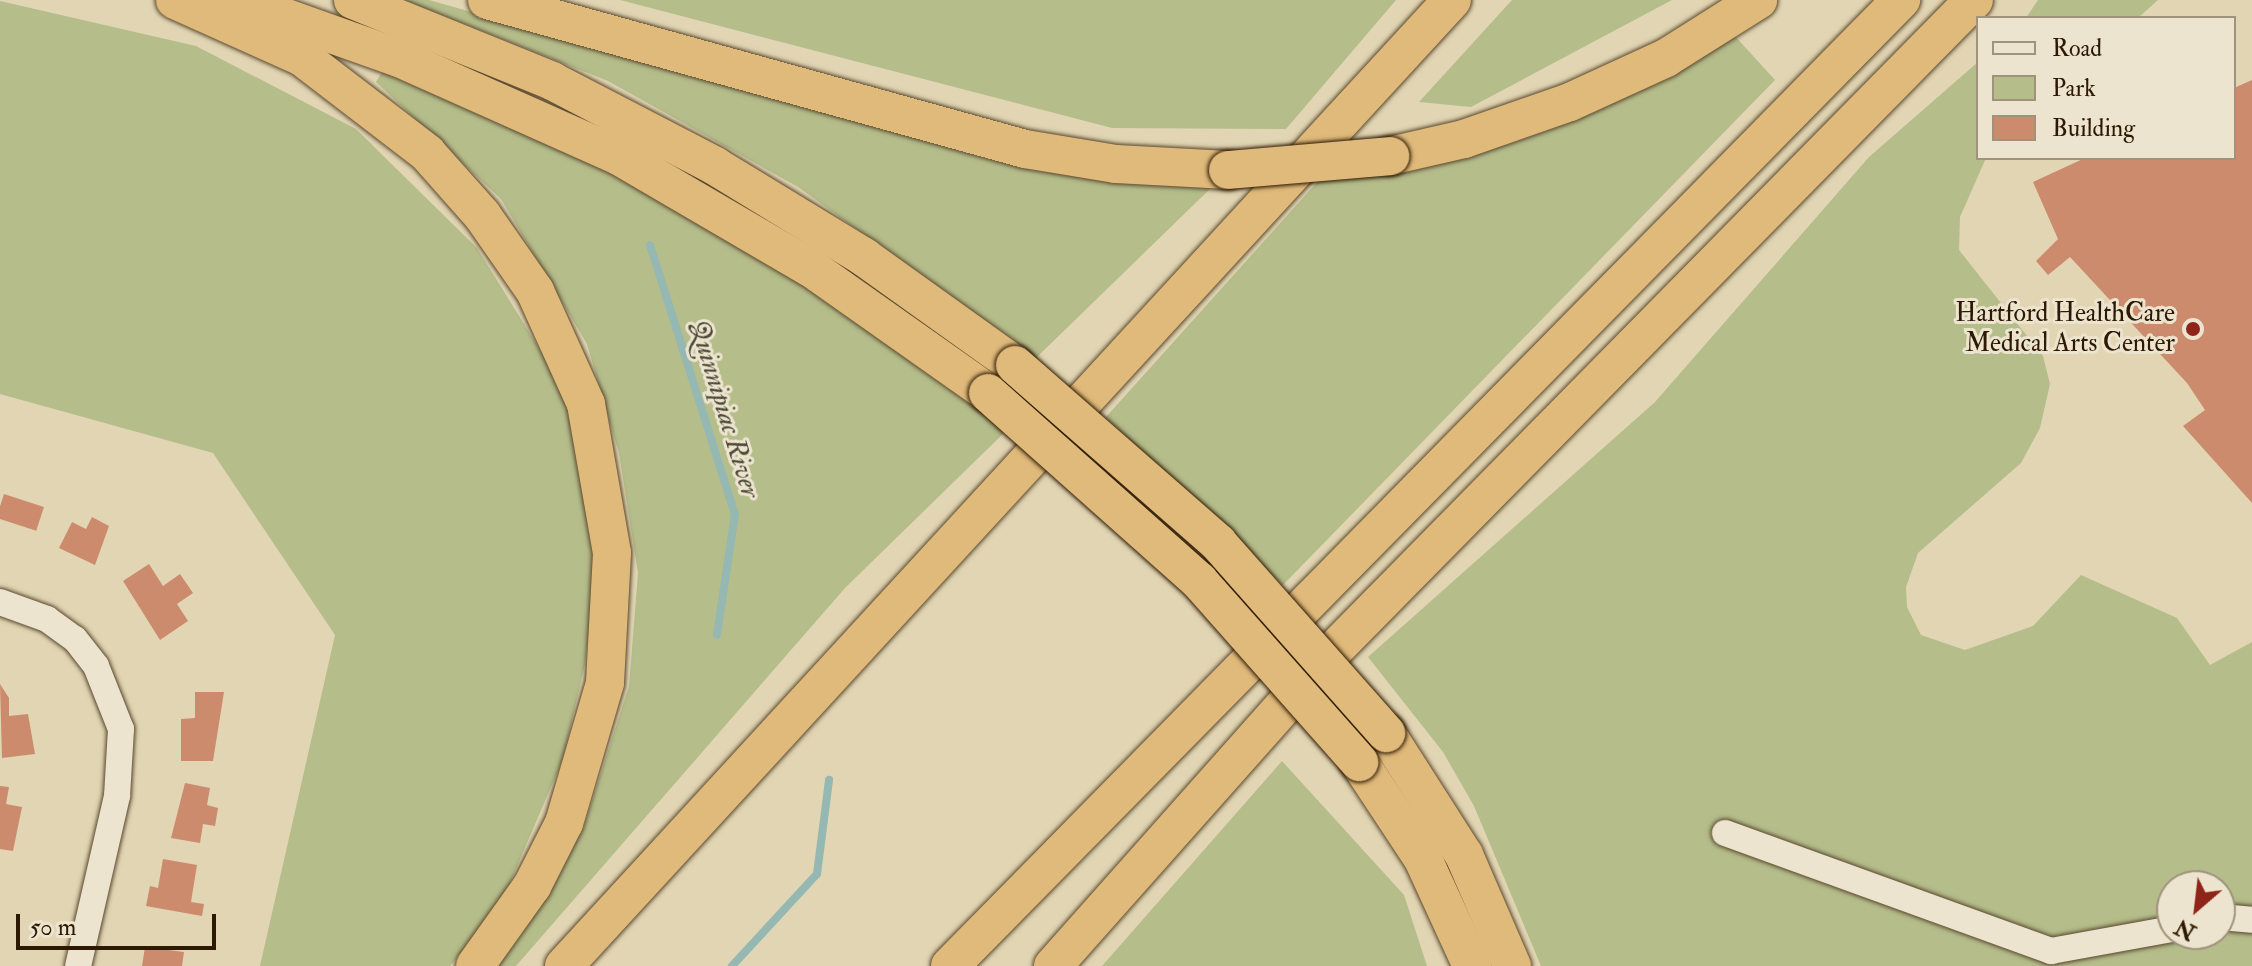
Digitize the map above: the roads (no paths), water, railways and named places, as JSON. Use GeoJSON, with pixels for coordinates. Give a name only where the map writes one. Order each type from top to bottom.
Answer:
{"type":"FeatureCollection","features":[{"type":"Feature","properties":{"kind":"highway"},"geometry":{"type":"LineString","coordinates":[[175,0],[302,57],[427,153],[482,215],[535,291],[586,404],[612,553],[611,645],[601,706],[577,792],[549,854],[475,966]]}},
{"type":"Feature","properties":{"kind":"highway"},"geometry":{"type":"LineString","coordinates":[[236,0],[411,63],[619,156],[811,268],[988,393],[1199,581],[1359,762],[1423,859],[1472,966]]}},
{"type":"Feature","properties":{"kind":"highway"},"geometry":{"type":"LineString","coordinates":[[353,0],[552,81],[715,166],[864,257],[1015,365],[1218,543],[1386,733],[1464,855],[1512,966]]}},
{"type":"Feature","properties":{"kind":"highway"},"geometry":{"type":"LineString","coordinates":[[487,0],[1025,149],[1139,167],[1228,170],[1390,156],[1464,139],[1570,102],[1666,58],[1758,0]]}},
{"type":"Feature","properties":{"kind":"highway"},"geometry":{"type":"LineString","coordinates":[[564,966],[1452,0]]}},
{"type":"Feature","properties":{"kind":"highway"},"geometry":{"type":"LineString","coordinates":[[950,966],[1901,0]]}},
{"type":"Feature","properties":{"kind":"highway"},"geometry":{"type":"LineString","coordinates":[[1053,966],[1334,650],[1974,0]]}},
{"type":"Feature","properties":{"kind":"street"},"geometry":{"type":"LineString","coordinates":[[0,602],[47,619],[75,639],[96,666],[121,729],[117,796],[78,966]]}},
{"type":"Feature","properties":{"kind":"street"},"geometry":{"type":"LineString","coordinates":[[1725,833],[2051,951],[2156,932]]}},
{"type":"Feature","properties":{"kind":"waterway","name":"Quinnipiac River"},"geometry":{"type":"LineString","coordinates":[[650,245],[735,514],[717,635]]}},
{"type":"Feature","properties":{"kind":"waterway","name":"Quinnipiac River"},"geometry":{"type":"LineString","coordinates":[[732,966],[817,874],[829,780]]}},
{"type":"Feature","properties":{"kind":"place","name":"Hartford HealthCare Medical Arts Center"},"geometry":{"type":"Point","coordinates":[2193,329]}}]}
